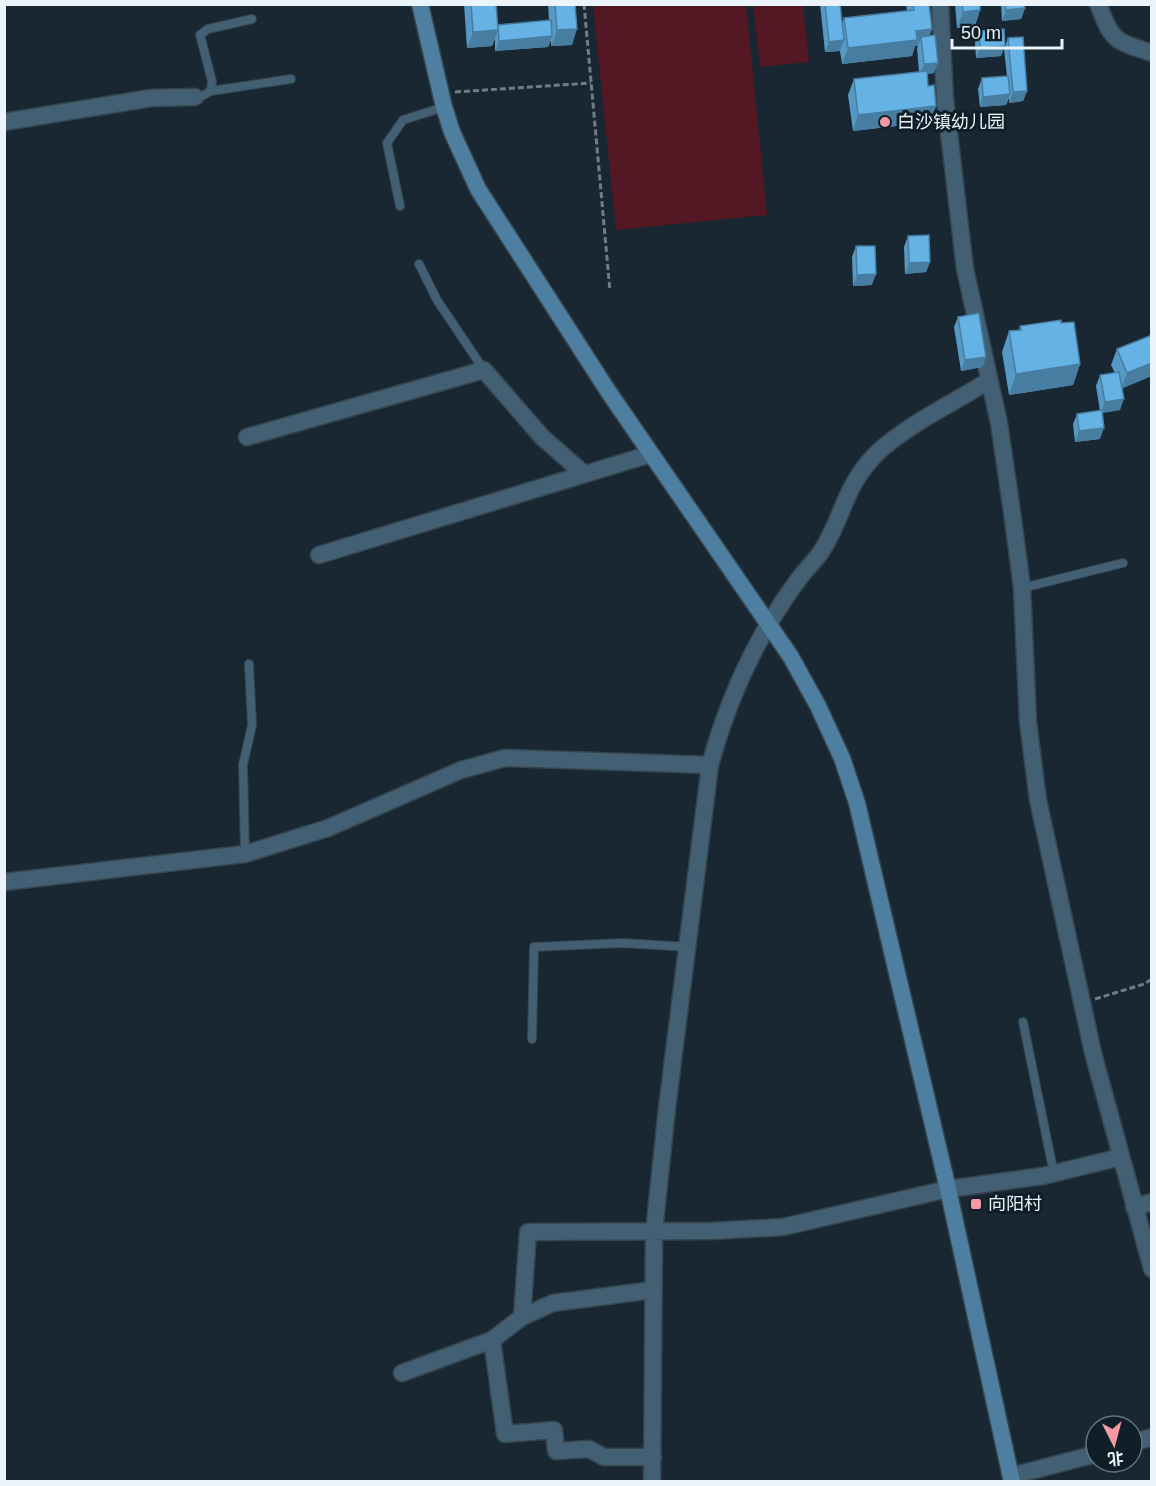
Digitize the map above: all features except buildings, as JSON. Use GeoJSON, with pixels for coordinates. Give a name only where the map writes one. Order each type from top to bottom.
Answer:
{"type":"FeatureCollection","features":[{"type":"Feature","properties":{"kind":"main road"},"geometry":{"type":"LineString","coordinates":[[420,4],[442,100],[464,161],[494,217],[651,454],[769,626],[818,706],[842,758],[857,803],[948,1189],[1012,1479]]}},
{"type":"Feature","properties":{"kind":"street"},"geometry":{"type":"LineString","coordinates":[[940,4],[945,99],[965,269],[999,423],[1022,588],[1028,722],[1038,800],[1082,1004],[1152,1269]]}},
{"type":"Feature","properties":{"kind":"street"},"geometry":{"type":"LineString","coordinates":[[1098,4],[1112,37],[1121,43],[1152,53]]}},
{"type":"Feature","properties":{"kind":"street"},"geometry":{"type":"LineString","coordinates":[[4,122],[151,98],[195,97]]}},
{"type":"Feature","properties":{"kind":"street"},"geometry":{"type":"LineString","coordinates":[[247,436],[484,370],[542,437],[583,473]]}},
{"type":"Feature","properties":{"kind":"street"},"geometry":{"type":"LineString","coordinates":[[652,1482],[654,1232],[667,1108],[689,947],[710,765],[734,690],[797,580],[821,551],[844,498],[863,468],[889,442],[988,381]]}},
{"type":"Feature","properties":{"kind":"street"},"geometry":{"type":"LineString","coordinates":[[319,555],[651,454]]}},
{"type":"Feature","properties":{"kind":"street"},"geometry":{"type":"LineString","coordinates":[[4,882],[245,854],[328,828],[461,770],[505,758],[710,765]]}},
{"type":"Feature","properties":{"kind":"street"},"geometry":{"type":"LineString","coordinates":[[522,1317],[528,1232],[654,1232],[783,1227],[832,1218],[948,1189],[1054,1174],[1121,1157]]}},
{"type":"Feature","properties":{"kind":"street"},"geometry":{"type":"LineString","coordinates":[[1134,1207],[1152,1202]]}},
{"type":"Feature","properties":{"kind":"street"},"geometry":{"type":"LineString","coordinates":[[402,1373],[492,1340],[522,1317],[553,1303],[653,1290]]}},
{"type":"Feature","properties":{"kind":"street"},"geometry":{"type":"LineString","coordinates":[[492,1340],[505,1434],[554,1430],[556,1450],[589,1449],[604,1456],[653,1456]]}},
{"type":"Feature","properties":{"kind":"street"},"geometry":{"type":"LineString","coordinates":[[1012,1479],[1084,1458]]}},
{"type":"Feature","properties":{"kind":"lane"},"geometry":{"type":"LineString","coordinates":[[211,91],[212,81],[200,35],[208,29],[252,19]]}},
{"type":"Feature","properties":{"kind":"lane"},"geometry":{"type":"LineString","coordinates":[[195,97],[211,91],[291,79]]}},
{"type":"Feature","properties":{"kind":"lane"},"geometry":{"type":"LineString","coordinates":[[400,206],[387,143],[403,120],[442,100]]}},
{"type":"Feature","properties":{"kind":"lane"},"geometry":{"type":"LineString","coordinates":[[419,264],[437,300],[484,370]]}},
{"type":"Feature","properties":{"kind":"lane"},"geometry":{"type":"LineString","coordinates":[[1022,588],[1123,563]]}},
{"type":"Feature","properties":{"kind":"lane"},"geometry":{"type":"LineString","coordinates":[[245,854],[243,765],[252,725],[249,664]]}},
{"type":"Feature","properties":{"kind":"lane"},"geometry":{"type":"LineString","coordinates":[[532,1039],[534,947],[622,943],[689,947]]}},
{"type":"Feature","properties":{"kind":"lane"},"geometry":{"type":"LineString","coordinates":[[1023,1022],[1054,1174]]}},
{"type":"Feature","properties":{"kind":"path"},"geometry":{"type":"LineString","coordinates":[[584,4],[610,291]]}},
{"type":"Feature","properties":{"kind":"path"},"geometry":{"type":"LineString","coordinates":[[442,100],[591,83]]}},
{"type":"Feature","properties":{"kind":"path"},"geometry":{"type":"LineString","coordinates":[[1082,1004],[1144,984],[1152,979]]}},
{"type":"Feature","properties":{"kind":"shaded area"},"geometry":{"type":"Polygon","coordinates":[[[593,5],[746,5],[767,215],[616,230],[593,5]]]}},
{"type":"Feature","properties":{"kind":"shaded area"},"geometry":{"type":"Polygon","coordinates":[[[753,5],[803,5],[809,62],[760,67],[753,5]]]}},
{"type":"Feature","properties":{"kind":"place","name":"白沙镇幼儿园"},"geometry":{"type":"Point","coordinates":[885,122]}},
{"type":"Feature","properties":{"kind":"place","name":"向阳村"},"geometry":{"type":"Point","coordinates":[976,1204]}}]}
